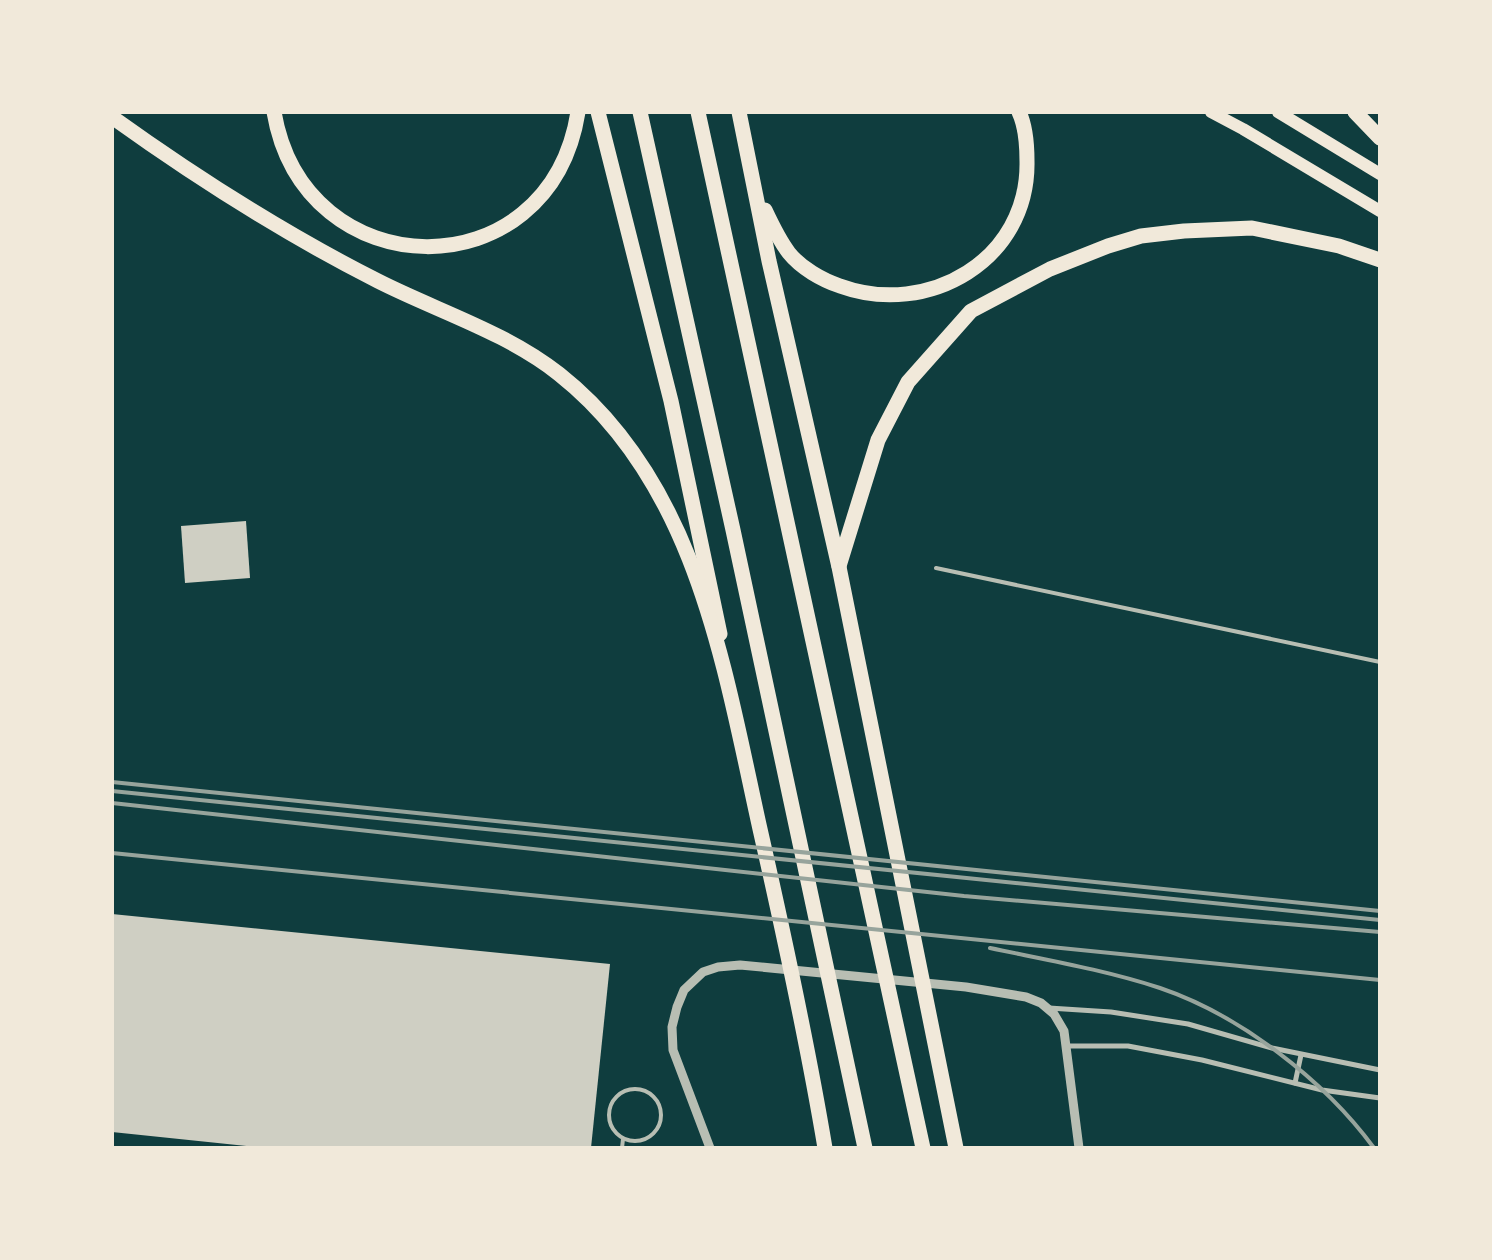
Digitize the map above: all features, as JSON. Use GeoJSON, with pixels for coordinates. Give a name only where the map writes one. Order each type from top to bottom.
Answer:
{"type":"FeatureCollection","features":[{"type":"Feature","properties":{"kind":"highway"},"geometry":{"type":"LineString","coordinates":[[274,112],[286,157],[318,201],[343,223],[382,241],[419,246],[442,246],[479,239],[500,229],[534,205],[552,184],[564,162],[575,132],[578,112]]}},
{"type":"Feature","properties":{"kind":"highway"},"geometry":{"type":"LineString","coordinates":[[598,112],[671,401],[719,619],[724,669]]}},
{"type":"Feature","properties":{"kind":"highway"},"geometry":{"type":"LineString","coordinates":[[640,112],[733,530],[865,1148]]}},
{"type":"Feature","properties":{"kind":"highway"},"geometry":{"type":"LineString","coordinates":[[698,112],[923,1148]]}},
{"type":"Feature","properties":{"kind":"highway"},"geometry":{"type":"LineString","coordinates":[[739,112],[769,261],[840,573],[956,1148]]}},
{"type":"Feature","properties":{"kind":"highway"},"geometry":{"type":"LineString","coordinates":[[750,167],[774,230],[790,254],[808,270],[832,283],[855,292],[873,296],[919,294],[948,285],[971,271],[989,255],[1006,234],[1017,212],[1028,174],[1027,145],[1019,112]]}},
{"type":"Feature","properties":{"kind":"highway"},"geometry":{"type":"LineString","coordinates":[[1355,112],[1380,138]]}},
{"type":"Feature","properties":{"kind":"highway"},"geometry":{"type":"LineString","coordinates":[[112,117],[173,160],[290,234],[380,282],[514,345],[556,371],[608,420],[640,460],[665,501],[685,548],[724,669],[806,1034],[825,1148]]}},
{"type":"Feature","properties":{"kind":"highway"},"geometry":{"type":"LineString","coordinates":[[840,573],[878,440],[908,382],[971,312],[1050,268],[1108,246],[1141,236],[1184,231],[1252,228],[1339,246],[1380,260]]}},
{"type":"Feature","properties":{"kind":"main road"},"geometry":{"type":"LineString","coordinates":[[1211,112],[1380,211]]}},
{"type":"Feature","properties":{"kind":"main road"},"geometry":{"type":"LineString","coordinates":[[1278,112],[1380,174]]}},
{"type":"Feature","properties":{"kind":"street"},"geometry":{"type":"LineString","coordinates":[[710,1148],[673,1050],[672,1027],[676,1007],[684,990],[703,972],[718,967],[740,966],[966,987],[1026,997],[1047,1008],[1054,1014],[1064,1031],[1079,1148]]}},
{"type":"Feature","properties":{"kind":"street"},"geometry":{"type":"LineString","coordinates":[[1047,1008],[1111,1012],[1188,1024],[1301,1055],[1380,1070]]}},
{"type":"Feature","properties":{"kind":"street"},"geometry":{"type":"LineString","coordinates":[[1067,1046],[1128,1046],[1202,1060],[1322,1090],[1380,1098]]}},
{"type":"Feature","properties":{"kind":"street"},"geometry":{"type":"LineString","coordinates":[[1295,1083],[1301,1055]]}},
{"type":"Feature","properties":{"kind":"lane"},"geometry":{"type":"LineString","coordinates":[[936,568],[1380,662]]}},
{"type":"Feature","properties":{"kind":"lane"},"geometry":{"type":"LineString","coordinates":[[632,1089],[648,1092],[660,1106],[661,1115],[655,1131],[640,1140],[624,1139],[612,1127],[609,1119],[612,1102],[617,1096],[632,1089]]}},
{"type":"Feature","properties":{"kind":"lane"},"geometry":{"type":"LineString","coordinates":[[622,1148],[624,1139]]}},
{"type":"Feature","properties":{"kind":"building"},"geometry":{"type":"Polygon","coordinates":[[[246,521],[250,578],[185,583],[181,526],[246,521]]]}},
{"type":"Feature","properties":{"kind":"building"},"geometry":{"type":"Polygon","coordinates":[[[112,914],[610,964],[591,1148],[266,1148],[112,1132],[112,914]]]}},
{"type":"Feature","properties":{"kind":"railway"},"geometry":{"type":"LineString","coordinates":[[112,782],[1380,911]]}},
{"type":"Feature","properties":{"kind":"railway"},"geometry":{"type":"LineString","coordinates":[[112,791],[1380,920]]}},
{"type":"Feature","properties":{"kind":"railway"},"geometry":{"type":"LineString","coordinates":[[112,803],[964,896],[1380,932]]}},
{"type":"Feature","properties":{"kind":"railway"},"geometry":{"type":"LineString","coordinates":[[112,853],[1380,980]]}},
{"type":"Feature","properties":{"kind":"railway"},"geometry":{"type":"LineString","coordinates":[[990,948],[1076,966],[1160,988],[1220,1015],[1250,1033],[1305,1075],[1331,1098],[1374,1148]]}}]}
